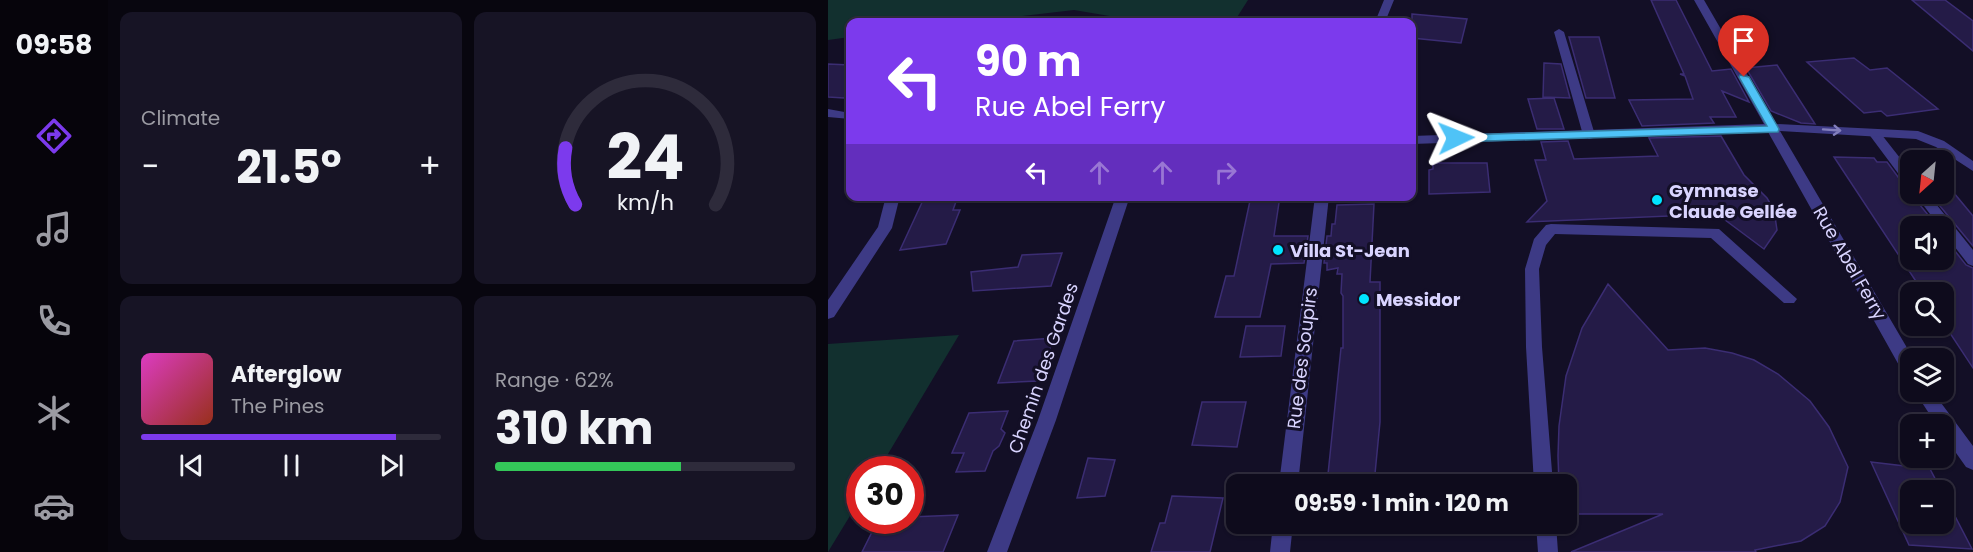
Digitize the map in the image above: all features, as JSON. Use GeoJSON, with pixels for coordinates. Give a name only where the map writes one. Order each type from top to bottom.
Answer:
{"type":"FeatureCollection","features":[{"type":"Feature","properties":{"kind":"street"},"geometry":{"type":"LineString","coordinates":[[1382,18],[1389,0]]}},
{"type":"Feature","properties":{"kind":"street","name":"Rue Abel Ferry"},"geometry":{"type":"LineString","coordinates":[[1699,0],[1900,352]]}},
{"type":"Feature","properties":{"kind":"street"},"geometry":{"type":"LineString","coordinates":[[1559,32],[1589,135]]}},
{"type":"Feature","properties":{"kind":"street"},"geometry":{"type":"LineString","coordinates":[[828,113],[846,115]]}},
{"type":"Feature","properties":{"kind":"street"},"geometry":{"type":"LineString","coordinates":[[1416,140],[1793,128],[1918,135],[1929,139],[1973,167]]}},
{"type":"Feature","properties":{"kind":"street"},"geometry":{"type":"LineString","coordinates":[[1874,133],[1900,167]]}},
{"type":"Feature","properties":{"kind":"street"},"geometry":{"type":"LineString","coordinates":[[828,313],[885,228],[892,201]]}},
{"type":"Feature","properties":{"kind":"street","name":"Chemin des Gardes"},"geometry":{"type":"LineString","coordinates":[[997,552],[1047,420],[1121,201]]}},
{"type":"Feature","properties":{"kind":"street","name":"Rue des Soupirs"},"geometry":{"type":"LineString","coordinates":[[1289,474],[1321,201]]}},
{"type":"Feature","properties":{"kind":"street"},"geometry":{"type":"LineString","coordinates":[[1929,204],[1973,260]]}},
{"type":"Feature","properties":{"kind":"street"},"geometry":{"type":"LineString","coordinates":[[1542,474],[1534,347],[1532,269],[1539,243],[1551,229],[1714,233],[1789,298]]}},
{"type":"Feature","properties":{"kind":"street"},"geometry":{"type":"LineString","coordinates":[[1930,402],[1973,461]]}},
{"type":"Feature","properties":{"kind":"street"},"geometry":{"type":"LineString","coordinates":[[1280,552],[1282,534]]}},
{"type":"Feature","properties":{"kind":"street"},"geometry":{"type":"LineString","coordinates":[[1547,534],[1548,552]]}},
{"type":"Feature","properties":{"kind":"green space"},"geometry":{"type":"Polygon","coordinates":[[[828,0],[1248,0],[1237,18],[1121,18],[1074,10],[1006,18],[846,18],[846,38],[828,40],[828,0]]]}},
{"type":"Feature","properties":{"kind":"green space"},"geometry":{"type":"Polygon","coordinates":[[[959,335],[887,456],[846,456],[846,522],[828,552],[828,344],[959,335]]]}},
{"type":"Feature","properties":{"kind":"building"},"geometry":{"type":"Polygon","coordinates":[[[1651,0],[1676,0],[1712,71],[1731,69],[1749,102],[1722,91],[1736,117],[1710,117],[1714,123],[1642,126],[1629,100],[1693,99],[1685,76],[1680,74],[1684,74],[1651,0]]]}},
{"type":"Feature","properties":{"kind":"building"},"geometry":{"type":"Polygon","coordinates":[[[1912,0],[1945,0],[1973,21],[1973,51],[1912,0]]]}},
{"type":"Feature","properties":{"kind":"building"},"geometry":{"type":"Polygon","coordinates":[[[1412,14],[1467,19],[1461,43],[1416,38],[1416,18],[1412,18],[1412,14]]]}},
{"type":"Feature","properties":{"kind":"building"},"geometry":{"type":"Polygon","coordinates":[[[1569,37],[1599,37],[1615,98],[1586,98],[1569,37]]]}},
{"type":"Feature","properties":{"kind":"building"},"geometry":{"type":"Polygon","coordinates":[[[1854,58],[1870,70],[1887,68],[1938,109],[1887,116],[1881,111],[1864,113],[1807,62],[1854,58]]]}},
{"type":"Feature","properties":{"kind":"building"},"geometry":{"type":"Polygon","coordinates":[[[1544,63],[1561,64],[1570,98],[1543,97],[1544,63]]]}},
{"type":"Feature","properties":{"kind":"building"},"geometry":{"type":"Polygon","coordinates":[[[828,64],[846,65],[846,96],[844,98],[828,97],[828,64]]]}},
{"type":"Feature","properties":{"kind":"building"},"geometry":{"type":"Polygon","coordinates":[[[1777,65],[1815,124],[1801,123],[1771,111],[1746,68],[1777,65]]]}},
{"type":"Feature","properties":{"kind":"building"},"geometry":{"type":"Polygon","coordinates":[[[1554,98],[1564,129],[1537,129],[1528,99],[1554,98]]]}},
{"type":"Feature","properties":{"kind":"building","name":"Gymnase Claude Gellée"},"geometry":{"type":"Polygon","coordinates":[[[1721,136],[1744,175],[1767,198],[1774,210],[1777,230],[1764,249],[1717,214],[1527,222],[1547,201],[1535,160],[1546,160],[1541,142],[1568,141],[1574,159],[1658,156],[1649,138],[1721,136]]]}},
{"type":"Feature","properties":{"kind":"building"},"geometry":{"type":"Polygon","coordinates":[[[1834,157],[1874,158],[1877,162],[1887,162],[1900,180],[1900,204],[1919,204],[1929,216],[1900,216],[1900,257],[1834,157]]]}},
{"type":"Feature","properties":{"kind":"building"},"geometry":{"type":"Polygon","coordinates":[[[1433,163],[1487,163],[1490,192],[1429,194],[1429,170],[1433,169],[1433,163]]]}},
{"type":"Feature","properties":{"kind":"building"},"geometry":{"type":"Polygon","coordinates":[[[1954,193],[1973,216],[1973,246],[1954,223],[1954,216],[1948,216],[1938,204],[1954,204],[1954,193]]]}},
{"type":"Feature","properties":{"kind":"building"},"geometry":{"type":"Polygon","coordinates":[[[923,201],[956,201],[953,210],[960,210],[946,244],[900,250],[923,201]]]}},
{"type":"Feature","properties":{"kind":"building"},"geometry":{"type":"Polygon","coordinates":[[[1250,201],[1279,201],[1274,236],[1308,236],[1304,263],[1271,264],[1260,317],[1215,317],[1226,276],[1234,276],[1250,201]]]}},
{"type":"Feature","properties":{"kind":"building"},"geometry":{"type":"Polygon","coordinates":[[[1374,204],[1370,282],[1380,282],[1380,422],[1375,474],[1328,474],[1341,348],[1343,348],[1343,296],[1341,293],[1342,274],[1337,274],[1338,268],[1327,270],[1327,263],[1324,263],[1327,236],[1331,236],[1332,224],[1335,224],[1337,205],[1374,204]]]}},
{"type":"Feature","properties":{"kind":"building"},"geometry":{"type":"Polygon","coordinates":[[[1954,250],[1966,265],[1973,268],[1973,368],[1952,336],[1954,336],[1954,282],[1916,282],[1908,270],[1954,270],[1954,250]]]}},
{"type":"Feature","properties":{"kind":"building"},"geometry":{"type":"Polygon","coordinates":[[[1062,253],[1051,286],[973,291],[971,272],[1018,267],[1022,255],[1062,253]]]}},
{"type":"Feature","properties":{"kind":"building"},"geometry":{"type":"Polygon","coordinates":[[[1608,284],[1668,350],[1705,348],[1732,353],[1754,360],[1778,374],[1810,401],[1829,427],[1848,467],[1840,502],[1825,526],[1801,541],[1755,550],[1756,552],[1571,552],[1663,514],[1577,514],[1577,474],[1559,474],[1559,426],[1566,376],[1582,328],[1608,284]]]}},
{"type":"Feature","properties":{"kind":"building"},"geometry":{"type":"Polygon","coordinates":[[[1246,326],[1285,326],[1281,356],[1240,357],[1246,326]]]}},
{"type":"Feature","properties":{"kind":"building"},"geometry":{"type":"Polygon","coordinates":[[[1054,338],[1038,381],[998,383],[1014,341],[1054,338]]]}},
{"type":"Feature","properties":{"kind":"building"},"geometry":{"type":"Polygon","coordinates":[[[1202,402],[1246,402],[1237,447],[1192,445],[1202,402]]]}},
{"type":"Feature","properties":{"kind":"building"},"geometry":{"type":"Polygon","coordinates":[[[1008,411],[1001,429],[1005,433],[999,446],[993,451],[985,471],[956,472],[964,453],[952,453],[969,413],[1008,411]]]}},
{"type":"Feature","properties":{"kind":"building"},"geometry":{"type":"Polygon","coordinates":[[[1088,458],[1115,460],[1105,496],[1077,498],[1088,458]]]}},
{"type":"Feature","properties":{"kind":"building"},"geometry":{"type":"Polygon","coordinates":[[[1871,462],[1900,465],[1900,468],[1930,469],[1936,480],[1900,480],[1900,525],[1871,462]]]}},
{"type":"Feature","properties":{"kind":"building"},"geometry":{"type":"Polygon","coordinates":[[[1172,496],[1223,498],[1210,552],[1151,552],[1160,523],[1165,523],[1172,496]]]}},
{"type":"Feature","properties":{"kind":"building"},"geometry":{"type":"Polygon","coordinates":[[[1954,514],[1972,549],[1909,545],[1904,534],[1954,534],[1954,514]]]}},
{"type":"Feature","properties":{"kind":"building"},"geometry":{"type":"Polygon","coordinates":[[[958,515],[943,552],[862,552],[871,534],[924,534],[924,516],[958,515]]]}},
{"type":"Feature","properties":{"kind":"place","name":"Gymnase Claude Gellée"},"geometry":{"type":"Point","coordinates":[1657,200]}},
{"type":"Feature","properties":{"kind":"place","name":"Villa St-Jean"},"geometry":{"type":"Point","coordinates":[1278,250]}},
{"type":"Feature","properties":{"kind":"place","name":"Messidor"},"geometry":{"type":"Point","coordinates":[1364,299]}},
{"type":"Feature","properties":{"kind":"route"},"geometry":{"type":"LineString","coordinates":[[1456,138],[1774,129],[1744,77]]}}]}
